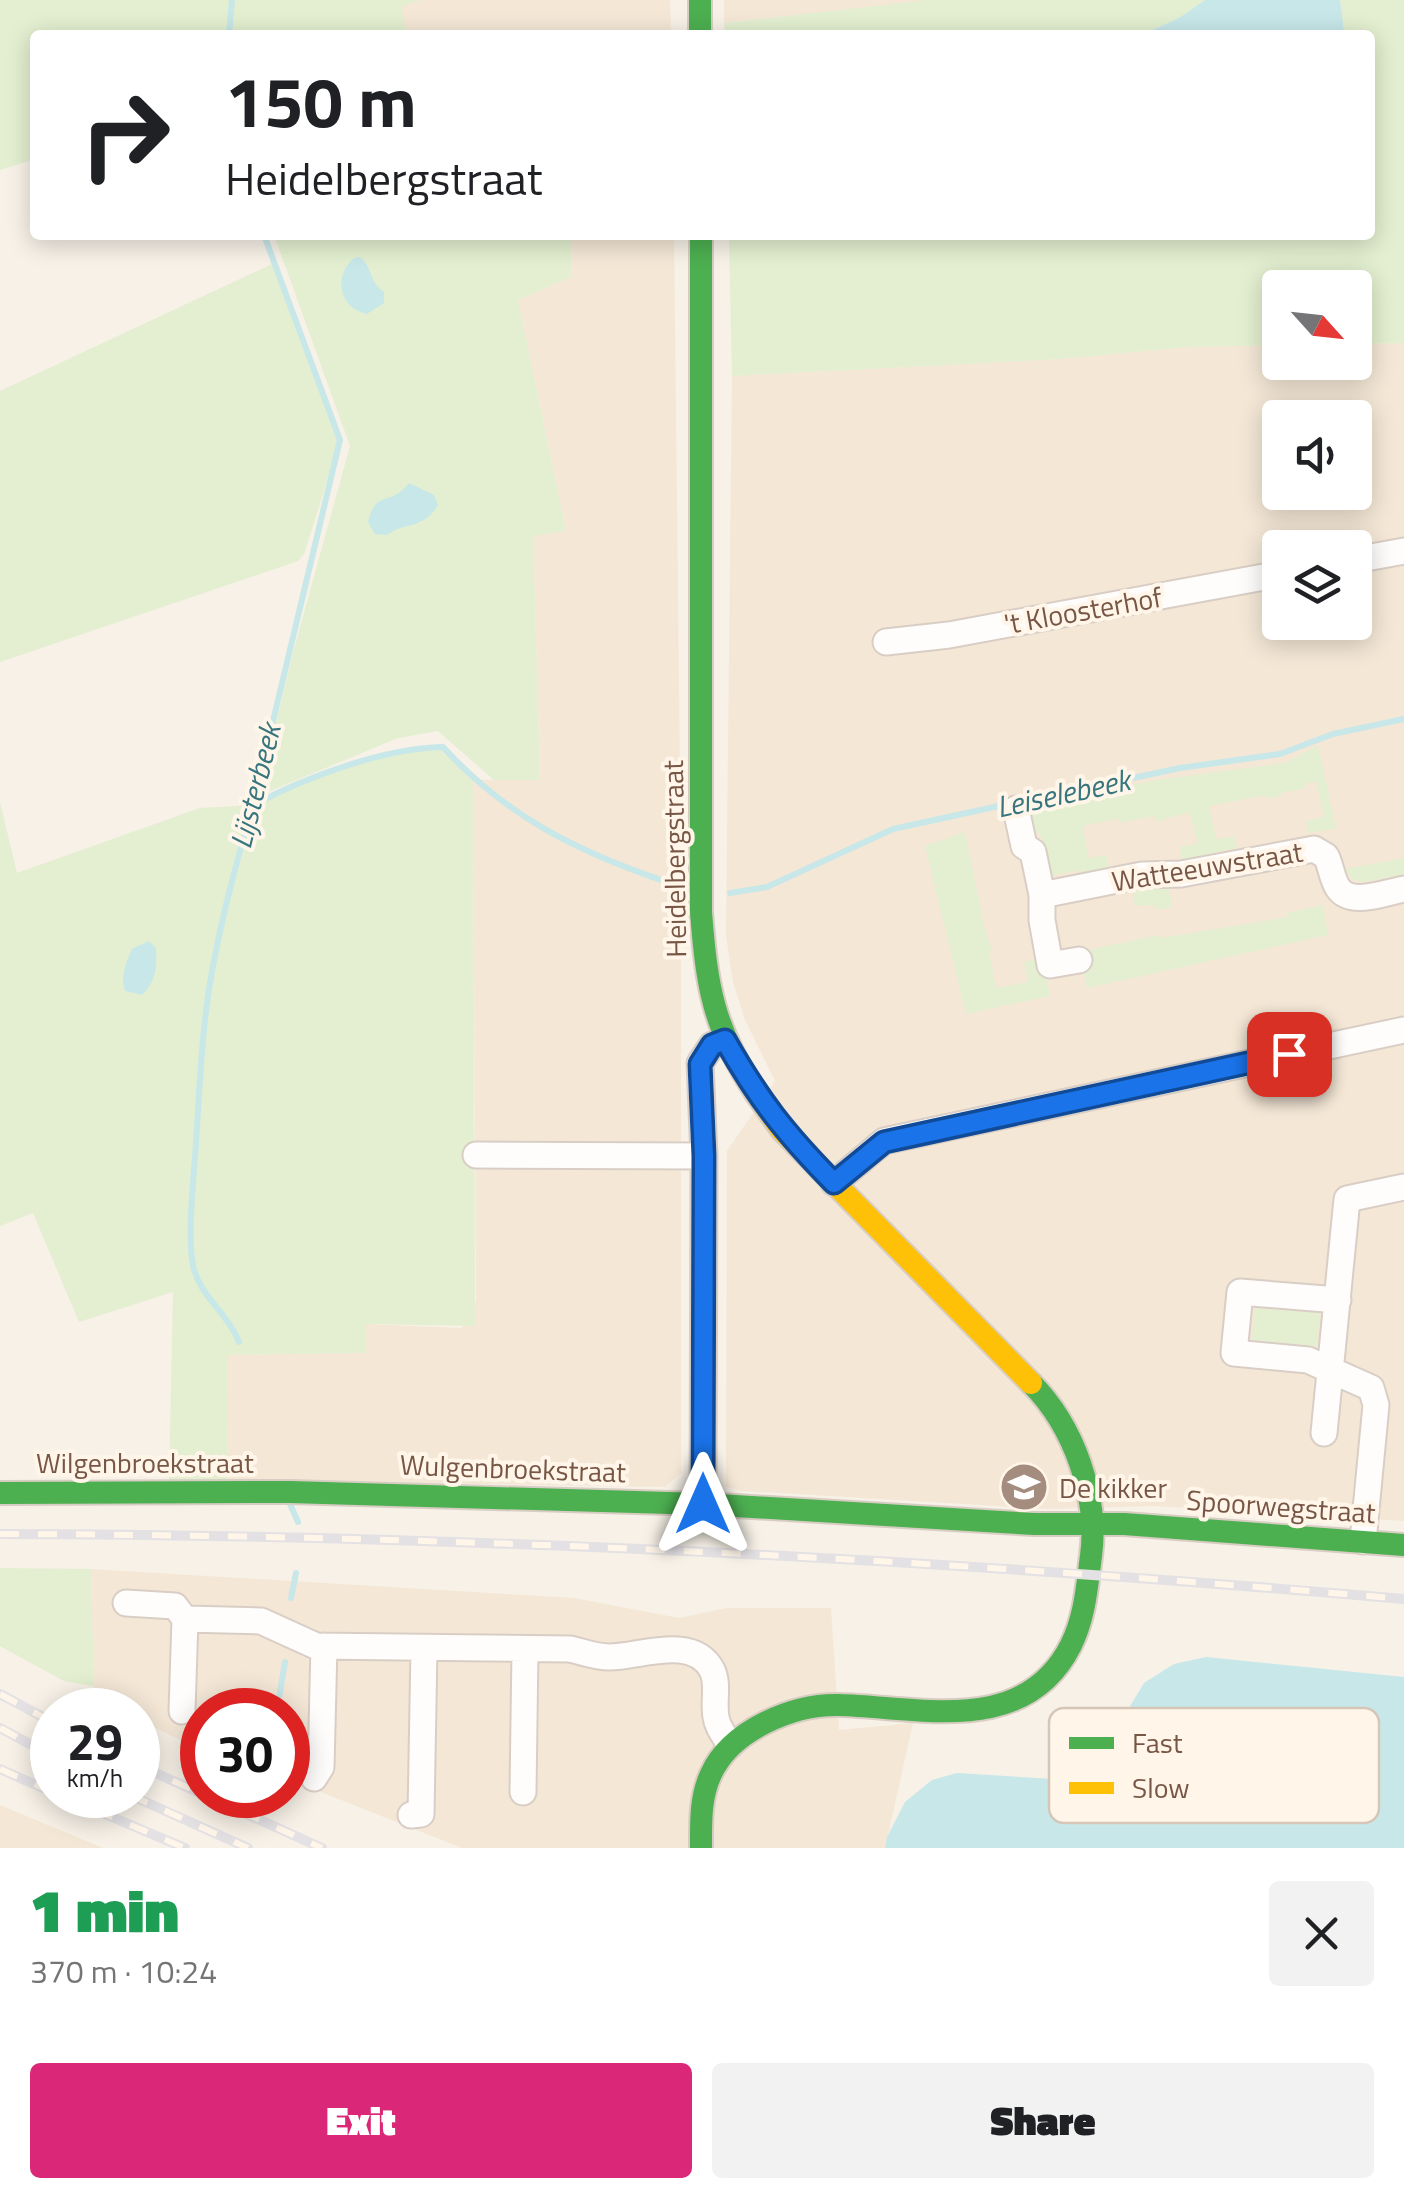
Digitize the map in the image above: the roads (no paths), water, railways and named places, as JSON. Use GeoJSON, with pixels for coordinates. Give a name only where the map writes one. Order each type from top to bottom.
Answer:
{"type":"FeatureCollection","features":[{"type":"Feature","properties":{"kind":"main road"},"geometry":{"type":"LineString","coordinates":[[700,0],[700,30]]}},
{"type":"Feature","properties":{"kind":"main road","name":"Heidelbergstraat"},"geometry":{"type":"LineString","coordinates":[[700,240],[701,912],[707,986],[725,1040],[754,1092],[782,1130],[1042,1394],[1075,1454],[1094,1524]]}},
{"type":"Feature","properties":{"kind":"main road","name":"Wulgenbroekstraat"},"geometry":{"type":"LineString","coordinates":[[290,1492],[703,1504],[1034,1524],[1094,1524]]}},
{"type":"Feature","properties":{"kind":"main road","name":"Wilgenbroekstraat"},"geometry":{"type":"LineString","coordinates":[[0,1493],[290,1492]]}},
{"type":"Feature","properties":{"kind":"main road"},"geometry":{"type":"LineString","coordinates":[[701,1848],[704,1789],[717,1760],[730,1745],[770,1721],[835,1705],[968,1711],[1008,1701],[1030,1690],[1050,1673],[1079,1630],[1086,1611],[1094,1524]]}},
{"type":"Feature","properties":{"kind":"main road","name":"Spoorwegstraat"},"geometry":{"type":"LineString","coordinates":[[1094,1524],[1404,1546]]}},
{"type":"Feature","properties":{"kind":"street"},"geometry":{"type":"LineString","coordinates":[[1372,557],[1404,551]]}},
{"type":"Feature","properties":{"kind":"street","name":"'t Kloosterhof"},"geometry":{"type":"LineString","coordinates":[[886,642],[948,635],[1262,577]]}},
{"type":"Feature","properties":{"kind":"street"},"geometry":{"type":"LineString","coordinates":[[1016,809],[1024,846],[1032,852],[1042,895],[1050,965],[1079,960]]}},
{"type":"Feature","properties":{"kind":"street","name":"Watteeuwstraat"},"geometry":{"type":"LineString","coordinates":[[1042,895],[1314,848],[1326,856],[1336,885],[1348,896],[1404,888]]}},
{"type":"Feature","properties":{"kind":"street"},"geometry":{"type":"LineString","coordinates":[[834,1183],[884,1142],[1404,1030]]}},
{"type":"Feature","properties":{"kind":"street"},"geometry":{"type":"LineString","coordinates":[[703,1504],[704,1156],[700,1064],[712,1045],[725,1040]]}},
{"type":"Feature","properties":{"kind":"street"},"geometry":{"type":"LineString","coordinates":[[476,1155],[704,1156]]}},
{"type":"Feature","properties":{"kind":"street"},"geometry":{"type":"LineString","coordinates":[[1324,1433],[1347,1199],[1404,1187]]}},
{"type":"Feature","properties":{"kind":"street"},"geometry":{"type":"LineString","coordinates":[[1338,1300],[1240,1292],[1234,1353],[1308,1360],[1365,1383],[1375,1394],[1364,1542]]}},
{"type":"Feature","properties":{"kind":"street"},"geometry":{"type":"LineString","coordinates":[[126,1603],[176,1606],[184,1619],[183,1688]]}},
{"type":"Feature","properties":{"kind":"street"},"geometry":{"type":"LineString","coordinates":[[184,1619],[261,1621],[316,1646],[570,1649],[607,1657],[668,1650],[698,1656],[715,1678],[716,1721],[730,1745]]}},
{"type":"Feature","properties":{"kind":"street"},"geometry":{"type":"LineString","coordinates":[[314,1778],[321,1767],[324,1646]]}},
{"type":"Feature","properties":{"kind":"street"},"geometry":{"type":"LineString","coordinates":[[411,1814],[421,1814],[424,1648]]}},
{"type":"Feature","properties":{"kind":"street"},"geometry":{"type":"LineString","coordinates":[[523,1792],[526,1649]]}},
{"type":"Feature","properties":{"kind":"water"},"geometry":{"type":"Polygon","coordinates":[[[1205,0],[1340,0],[1344,30],[1152,30],[1205,0]]]}},
{"type":"Feature","properties":{"kind":"water"},"geometry":{"type":"Polygon","coordinates":[[[360,257],[384,292],[384,303],[367,314],[350,305],[342,291],[347,265],[360,257]]]}},
{"type":"Feature","properties":{"kind":"water"},"geometry":{"type":"Polygon","coordinates":[[[409,483],[434,495],[438,505],[421,522],[387,535],[375,534],[368,522],[375,505],[396,495],[409,483]]]}},
{"type":"Feature","properties":{"kind":"water"},"geometry":{"type":"Polygon","coordinates":[[[149,941],[156,948],[153,979],[142,995],[125,991],[123,975],[132,949],[149,941]]]}},
{"type":"Feature","properties":{"kind":"water"},"geometry":{"type":"Polygon","coordinates":[[[1206,1657],[1404,1677],[1404,1848],[885,1848],[905,1802],[932,1780],[957,1773],[1049,1779],[1049,1823],[1379,1823],[1379,1708],[1129,1708],[1144,1683],[1174,1664],[1206,1657]]]}},
{"type":"Feature","properties":{"kind":"waterway","name":"Lijsterbeek"},"geometry":{"type":"LineString","coordinates":[[229,30],[232,0]]}},
{"type":"Feature","properties":{"kind":"waterway","name":"Lijsterbeek"},"geometry":{"type":"LineString","coordinates":[[239,1342],[201,1286],[191,1252],[204,1028],[222,921],[340,440],[266,240]]}},
{"type":"Feature","properties":{"kind":"waterway","name":"Leiselebeek"},"geometry":{"type":"LineString","coordinates":[[1020,802],[1180,768],[1280,754],[1333,734],[1404,719]]}},
{"type":"Feature","properties":{"kind":"waterway","name":"Leiselebeek"},"geometry":{"type":"LineString","coordinates":[[254,805],[346,766],[396,753],[443,747],[492,793],[544,829],[601,857],[664,881]]}},
{"type":"Feature","properties":{"kind":"waterway","name":"Leiselebeek"},"geometry":{"type":"LineString","coordinates":[[730,893],[767,887],[893,829],[1008,804]]}},
{"type":"Feature","properties":{"kind":"waterway","name":"Lijsterbeek"},"geometry":{"type":"LineString","coordinates":[[290,1504],[298,1522]]}},
{"type":"Feature","properties":{"kind":"waterway","name":"Lijsterbeek"},"geometry":{"type":"LineString","coordinates":[[291,1598],[296,1573]]}},
{"type":"Feature","properties":{"kind":"waterway","name":"Lijsterbeek"},"geometry":{"type":"LineString","coordinates":[[281,1688],[285,1662]]}},
{"type":"Feature","properties":{"kind":"railway"},"geometry":{"type":"LineString","coordinates":[[0,1534],[351,1539],[702,1552],[1053,1572],[1404,1599]]}},
{"type":"Feature","properties":{"kind":"railway"},"geometry":{"type":"LineString","coordinates":[[0,1694],[30,1710]]}},
{"type":"Feature","properties":{"kind":"railway"},"geometry":{"type":"LineString","coordinates":[[0,1728],[30,1744]]}},
{"type":"Feature","properties":{"kind":"railway"},"geometry":{"type":"LineString","coordinates":[[0,1769],[30,1782]]}},
{"type":"Feature","properties":{"kind":"railway"},"geometry":{"type":"LineString","coordinates":[[160,1775],[322,1848]]}},
{"type":"Feature","properties":{"kind":"railway"},"geometry":{"type":"LineString","coordinates":[[160,1808],[248,1848]]}},
{"type":"Feature","properties":{"kind":"railway"},"geometry":{"type":"LineString","coordinates":[[114,1818],[185,1848]]}},
{"type":"Feature","properties":{"kind":"place","name":"De kikker"},"geometry":{"type":"Point","coordinates":[1024,1487]}}]}
